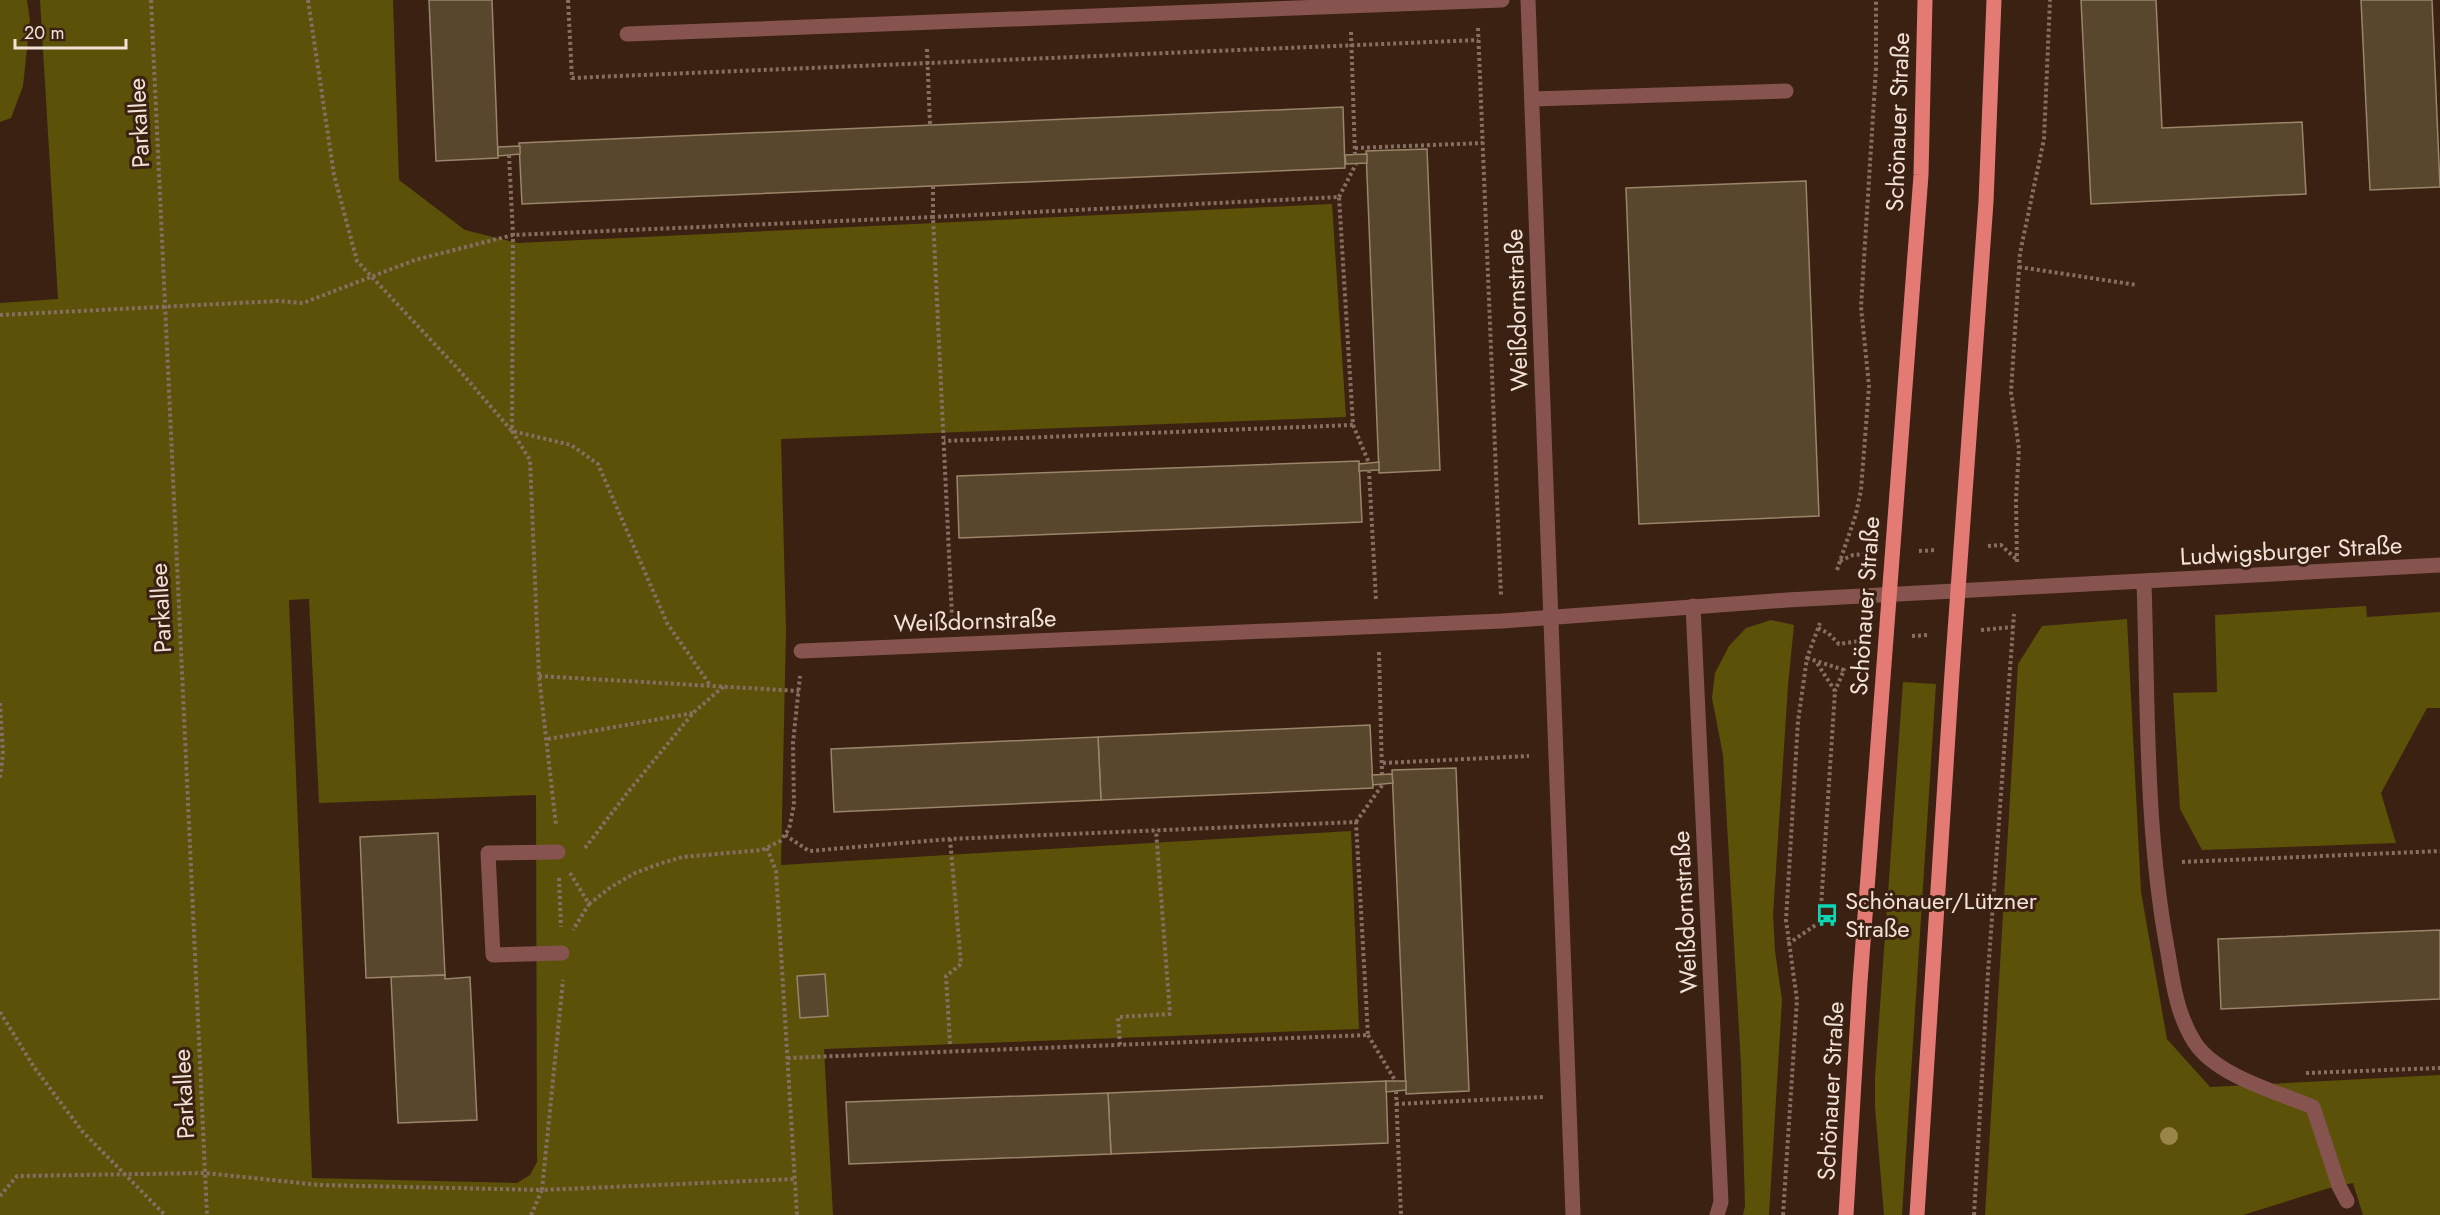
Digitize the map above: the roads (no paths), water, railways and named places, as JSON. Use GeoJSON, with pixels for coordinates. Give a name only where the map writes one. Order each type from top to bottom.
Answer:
{"type":"FeatureCollection","features":[{"type":"Feature","properties":{"kind":"main road","name":"Schönauer Straße"},"geometry":{"type":"LineString","coordinates":[[1846,1215],[1859,993],[1921,175],[1925,0]]}},
{"type":"Feature","properties":{"kind":"main road"},"geometry":{"type":"LineString","coordinates":[[1917,1215],[1988,180],[1994,0]]}},
{"type":"Feature","properties":{"kind":"street"},"geometry":{"type":"LineString","coordinates":[[627,34],[1334,3],[1350,5],[1502,0]]}},
{"type":"Feature","properties":{"kind":"street","name":"Weißdornstraße"},"geometry":{"type":"LineString","coordinates":[[1528,0],[1573,1215]]}},
{"type":"Feature","properties":{"kind":"street"},"geometry":{"type":"LineString","coordinates":[[1532,99],[1786,91]]}},
{"type":"Feature","properties":{"kind":"street","name":"Ludwigsburger Straße"},"geometry":{"type":"LineString","coordinates":[[1923,594],[2440,565]]}},
{"type":"Feature","properties":{"kind":"street"},"geometry":{"type":"LineString","coordinates":[[2144,582],[2154,864],[2160,913],[2178,1007],[2196,1044],[2228,1072],[2313,1107],[2339,1186],[2347,1201]]}},
{"type":"Feature","properties":{"kind":"street","name":"Weißdornstraße"},"geometry":{"type":"LineString","coordinates":[[801,651],[1502,621],[1693,606],[1923,594]]}},
{"type":"Feature","properties":{"kind":"street","name":"Weißdornstraße"},"geometry":{"type":"LineString","coordinates":[[1693,606],[1721,1203],[1717,1215]]}},
{"type":"Feature","properties":{"kind":"street"},"geometry":{"type":"LineString","coordinates":[[562,858],[488,853],[493,955],[562,953]]}},
{"type":"Feature","properties":{"kind":"place","name":"Schönauer/Lützner Straße"},"geometry":{"type":"Point","coordinates":[1827,915]}}]}
